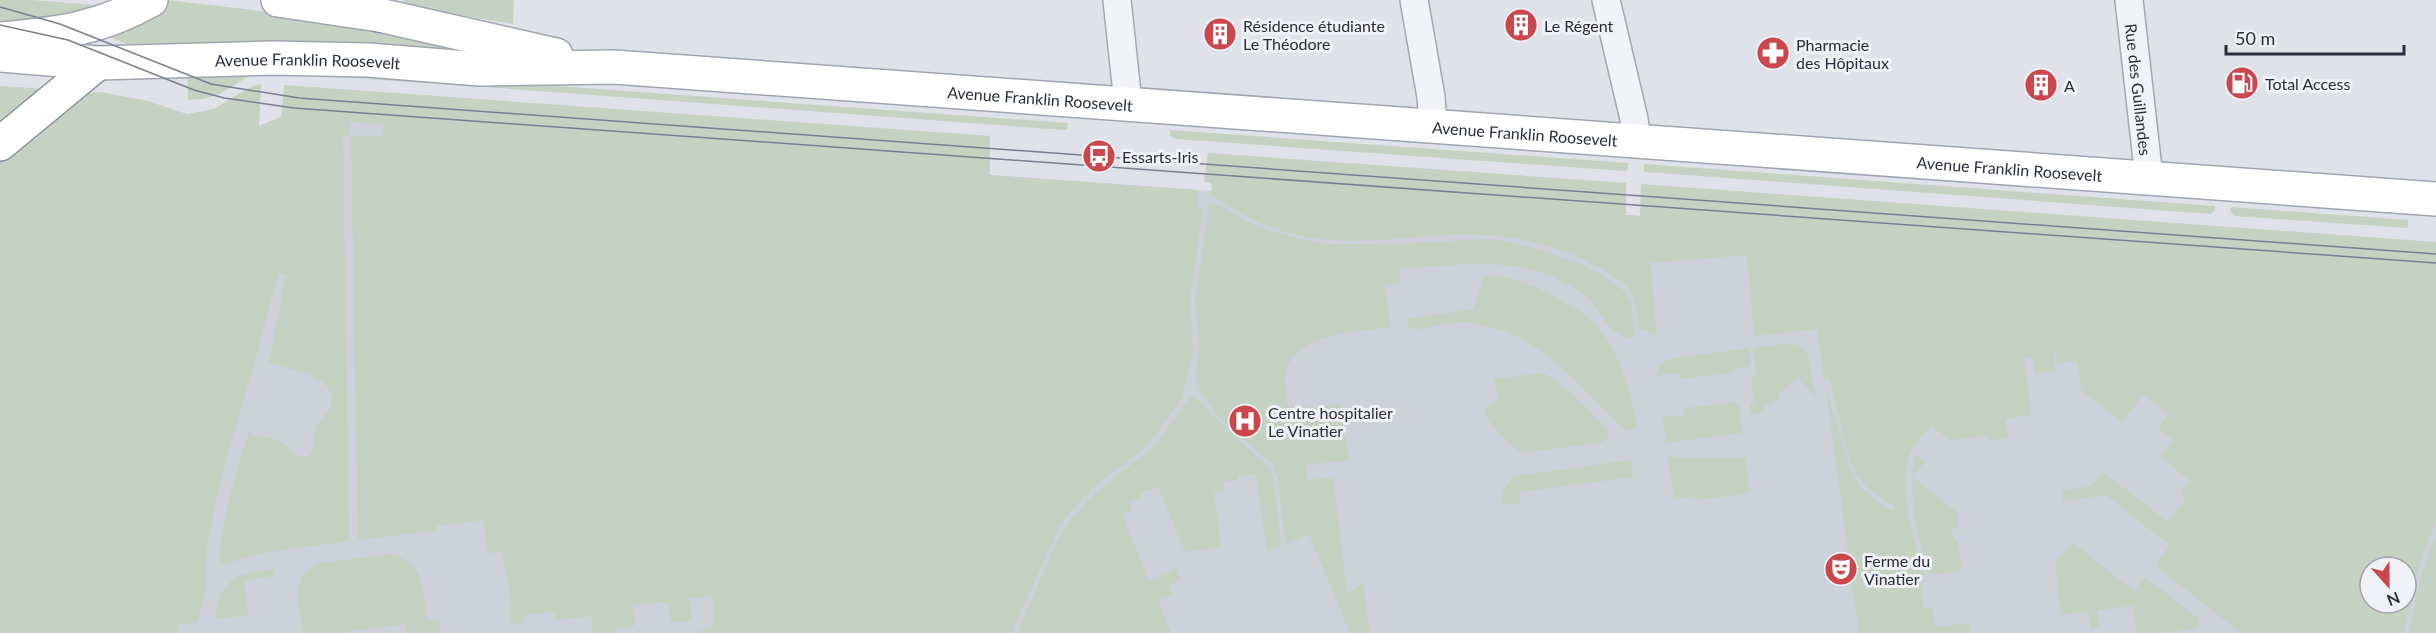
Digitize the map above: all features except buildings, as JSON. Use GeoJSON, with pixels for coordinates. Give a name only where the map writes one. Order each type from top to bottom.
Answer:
{"type":"FeatureCollection","features":[{"type":"Feature","properties":{"kind":"main road"},"geometry":{"type":"LineString","coordinates":[[0,39],[76,31],[151,0]]}},
{"type":"Feature","properties":{"kind":"main road","name":"Avenue Franklin Roosevelt"},"geometry":{"type":"LineString","coordinates":[[278,0],[371,8],[614,67]]}},
{"type":"Feature","properties":{"kind":"main road","name":"Avenue Franklin Roosevelt"},"geometry":{"type":"LineString","coordinates":[[0,55],[98,63],[273,58],[368,60],[480,69],[614,67],[2436,199]]}},
{"type":"Feature","properties":{"kind":"main road"},"geometry":{"type":"LineString","coordinates":[[0,144],[98,63]]}},
{"type":"Feature","properties":{"kind":"street"},"geometry":{"type":"LineString","coordinates":[[1117,0],[1128,103]]}},
{"type":"Feature","properties":{"kind":"street"},"geometry":{"type":"LineString","coordinates":[[1414,0],[1431,97],[1433,126]]}},
{"type":"Feature","properties":{"kind":"street"},"geometry":{"type":"LineString","coordinates":[[1606,0],[1637,141]]}},
{"type":"Feature","properties":{"kind":"street","name":"Rue des Guillandes"},"geometry":{"type":"LineString","coordinates":[[2129,0],[2149,178]]}},
{"type":"Feature","properties":{"kind":"shaded area","name":"Centre hospitalier Le Vinatier"},"geometry":{"type":"Polygon","coordinates":[[[281,117],[988,169],[990,175],[1241,193],[1626,215],[2436,274],[2436,633],[29,633],[78,199],[281,117]]]}},
{"type":"Feature","properties":{"kind":"green space"},"geometry":{"type":"Polygon","coordinates":[[[0,0],[32,0],[119,7],[0,30],[0,0]]]}},
{"type":"Feature","properties":{"kind":"green space"},"geometry":{"type":"Polygon","coordinates":[[[166,0],[254,10],[473,51],[473,56],[139,49],[103,34],[166,0]]]}},
{"type":"Feature","properties":{"kind":"green space"},"geometry":{"type":"Polygon","coordinates":[[[402,0],[514,0],[513,24],[410,7],[402,0]]]}},
{"type":"Feature","properties":{"kind":"green space"},"geometry":{"type":"Polygon","coordinates":[[[284,70],[472,83],[467,86],[284,73],[284,70]]]}},
{"type":"Feature","properties":{"kind":"green space"},"geometry":{"type":"Polygon","coordinates":[[[187,72],[251,75],[215,96],[188,100],[187,72]]]}},
{"type":"Feature","properties":{"kind":"green space"},"geometry":{"type":"Polygon","coordinates":[[[487,81],[1068,123],[1067,129],[1064,130],[485,87],[487,81]]]}},
{"type":"Feature","properties":{"kind":"green space"},"geometry":{"type":"Polygon","coordinates":[[[261,84],[259,126],[281,117],[284,85],[990,136],[990,175],[1198,190],[1198,207],[1203,208],[1190,299],[1193,351],[1182,398],[1146,447],[1095,486],[1069,513],[1059,527],[1011,633],[694,633],[714,626],[713,596],[690,598],[691,621],[671,623],[668,602],[633,605],[635,626],[614,629],[614,633],[593,633],[591,616],[556,620],[555,612],[524,615],[524,622],[510,624],[509,587],[504,561],[501,552],[488,553],[483,520],[436,526],[437,530],[358,540],[351,135],[382,137],[384,125],[350,122],[349,135],[343,135],[349,541],[262,553],[222,565],[220,556],[224,521],[249,431],[252,436],[277,440],[297,456],[307,457],[314,448],[317,425],[331,405],[332,395],[328,387],[320,381],[299,371],[269,363],[286,275],[278,273],[225,462],[207,543],[205,593],[198,622],[177,625],[178,633],[0,633],[0,161],[77,94],[100,92],[148,101],[187,114],[214,109],[250,87],[261,84]]]}},
{"type":"Feature","properties":{"kind":"green space"},"geometry":{"type":"Polygon","coordinates":[[[0,86],[46,89],[0,125],[0,86]]]}},
{"type":"Feature","properties":{"kind":"green space"},"geometry":{"type":"Polygon","coordinates":[[[1170,130],[1628,163],[1628,169],[1625,171],[1176,139],[1170,136],[1170,130]]]}},
{"type":"Feature","properties":{"kind":"green space"},"geometry":{"type":"Polygon","coordinates":[[[1208,153],[1626,183],[1626,215],[1640,216],[1641,184],[2436,242],[2436,522],[2418,574],[2418,555],[2358,555],[2358,615],[2408,615],[2404,633],[2241,633],[2158,568],[2157,563],[2170,545],[2106,495],[2063,501],[2062,490],[2092,486],[2103,472],[2168,522],[2186,499],[2180,494],[2190,480],[2161,457],[2174,440],[2158,428],[2169,414],[2143,395],[2122,422],[2081,390],[2077,361],[2058,363],[2056,354],[2053,355],[2055,371],[2035,374],[2033,357],[2024,358],[2031,415],[2005,419],[2008,438],[1989,440],[1988,435],[1950,440],[1931,425],[1911,451],[1905,480],[1906,497],[1908,514],[1924,576],[1920,577],[1923,609],[1932,608],[1935,627],[1969,623],[1970,633],[1859,633],[1830,419],[1833,418],[1829,414],[1826,388],[1853,477],[1881,503],[1892,510],[1896,507],[1878,496],[1862,482],[1856,472],[1846,447],[1829,378],[1824,378],[1817,329],[1754,336],[1747,255],[1650,263],[1657,335],[1639,328],[1632,294],[1622,282],[1592,264],[1540,243],[1466,234],[1352,241],[1305,237],[1263,224],[1236,210],[1209,191],[1212,190],[1211,183],[1204,182],[1208,153]]]}},
{"type":"Feature","properties":{"kind":"green space"},"geometry":{"type":"Polygon","coordinates":[[[1644,164],[2215,206],[2215,210],[2211,214],[1644,172],[1644,164]]]}},
{"type":"Feature","properties":{"kind":"green space"},"geometry":{"type":"Polygon","coordinates":[[[1211,204],[1220,205],[1269,231],[1321,244],[1395,244],[1489,239],[1512,242],[1580,264],[1605,277],[1625,292],[1632,306],[1635,334],[1631,338],[1624,337],[1612,329],[1583,294],[1543,273],[1524,268],[1482,264],[1399,269],[1401,283],[1385,285],[1390,327],[1327,337],[1299,351],[1290,362],[1285,377],[1289,409],[1340,404],[1349,460],[1306,465],[1307,480],[1333,478],[1347,594],[1363,583],[1370,633],[1350,633],[1309,534],[1286,544],[1277,477],[1272,464],[1224,423],[1202,394],[1196,380],[1199,345],[1195,300],[1211,204]]]}},
{"type":"Feature","properties":{"kind":"green space"},"geometry":{"type":"Polygon","coordinates":[[[2231,207],[2408,220],[2408,228],[2234,216],[2230,211],[2231,207]]]}},
{"type":"Feature","properties":{"kind":"green space"},"geometry":{"type":"Polygon","coordinates":[[[1485,275],[1513,279],[1538,289],[1586,315],[1594,323],[1611,345],[1623,371],[1637,425],[1633,430],[1622,426],[1554,361],[1516,336],[1495,328],[1471,323],[1415,330],[1409,326],[1406,319],[1473,309],[1485,275]]]}},
{"type":"Feature","properties":{"kind":"green space"},"geometry":{"type":"Polygon","coordinates":[[[1788,343],[1799,346],[1807,352],[1816,397],[1798,378],[1778,394],[1780,398],[1762,407],[1763,411],[1751,416],[1750,404],[1754,404],[1751,377],[1757,375],[1753,348],[1788,343]]]}},
{"type":"Feature","properties":{"kind":"green space"},"geometry":{"type":"Polygon","coordinates":[[[1749,348],[1751,369],[1749,366],[1732,369],[1732,373],[1680,379],[1679,373],[1656,376],[1659,367],[1669,359],[1749,348]]]}},
{"type":"Feature","properties":{"kind":"green space"},"geometry":{"type":"Polygon","coordinates":[[[1544,373],[1571,392],[1608,431],[1607,439],[1602,442],[1524,453],[1500,434],[1489,421],[1484,410],[1500,397],[1493,379],[1544,373]]]}},
{"type":"Feature","properties":{"kind":"green space"},"geometry":{"type":"Polygon","coordinates":[[[1190,397],[1196,397],[1214,417],[1269,467],[1273,476],[1281,546],[1267,552],[1256,474],[1238,476],[1238,480],[1224,482],[1225,490],[1214,492],[1221,547],[1185,552],[1158,486],[1141,493],[1142,497],[1129,502],[1132,510],[1122,515],[1149,581],[1176,569],[1180,580],[1168,585],[1172,595],[1158,601],[1171,633],[1017,633],[1057,542],[1070,520],[1092,496],[1156,445],[1190,397]]]}},
{"type":"Feature","properties":{"kind":"green space"},"geometry":{"type":"Polygon","coordinates":[[[1736,402],[1739,406],[1742,433],[1666,443],[1662,417],[1685,415],[1684,408],[1736,402]]]}},
{"type":"Feature","properties":{"kind":"green space"},"geometry":{"type":"Polygon","coordinates":[[[1915,454],[1925,462],[1913,476],[1913,470],[1915,454]]]}},
{"type":"Feature","properties":{"kind":"green space"},"geometry":{"type":"Polygon","coordinates":[[[1668,457],[1745,457],[1749,489],[1747,494],[1695,500],[1694,496],[1674,499],[1668,457]]]}},
{"type":"Feature","properties":{"kind":"green space"},"geometry":{"type":"Polygon","coordinates":[[[1631,460],[1633,477],[1519,492],[1520,503],[1501,505],[1503,492],[1514,476],[1631,460]]]}},
{"type":"Feature","properties":{"kind":"green space"},"geometry":{"type":"Polygon","coordinates":[[[1913,477],[1959,514],[1955,520],[1959,523],[1950,534],[1958,541],[1962,571],[1928,575],[1915,515],[1913,477]]]}},
{"type":"Feature","properties":{"kind":"green space"},"geometry":{"type":"Polygon","coordinates":[[[2436,536],[2436,633],[2409,633],[2413,615],[2418,615],[2418,592],[2436,536]]]}},
{"type":"Feature","properties":{"kind":"green space"},"geometry":{"type":"Polygon","coordinates":[[[2072,542],[2134,591],[2145,577],[2198,618],[2200,624],[2180,631],[2137,633],[2133,606],[2097,610],[2099,628],[2091,629],[2088,611],[2061,615],[2055,564],[2072,542]]]}},
{"type":"Feature","properties":{"kind":"green space"},"geometry":{"type":"Polygon","coordinates":[[[390,554],[402,558],[416,571],[423,588],[427,620],[439,619],[440,633],[406,633],[405,624],[336,633],[303,633],[298,593],[303,576],[310,569],[320,563],[390,554]]]}},
{"type":"Feature","properties":{"kind":"green space"},"geometry":{"type":"Polygon","coordinates":[[[274,569],[274,576],[244,580],[248,615],[217,619],[217,605],[223,591],[232,580],[248,573],[274,569]]]}},
{"type":"Feature","properties":{"kind":"tram line"},"geometry":{"type":"LineString","coordinates":[[0,7],[60,24],[211,84],[299,98],[2436,254]]}},
{"type":"Feature","properties":{"kind":"tram line"},"geometry":{"type":"LineString","coordinates":[[0,25],[68,40],[194,90],[224,98],[294,108],[2436,263]]}},
{"type":"Feature","properties":{"kind":"place","name":"Le Régent"},"geometry":{"type":"Point","coordinates":[1521,25]}},
{"type":"Feature","properties":{"kind":"place","name":"Résidence étudiante Le Théodore"},"geometry":{"type":"Point","coordinates":[1220,34]}},
{"type":"Feature","properties":{"kind":"place","name":"Pharmacie des Hôpitaux"},"geometry":{"type":"Point","coordinates":[1773,53]}},
{"type":"Feature","properties":{"kind":"place","name":"Total Access"},"geometry":{"type":"Point","coordinates":[2242,83]}},
{"type":"Feature","properties":{"kind":"place","name":"A"},"geometry":{"type":"Point","coordinates":[2041,85]}},
{"type":"Feature","properties":{"kind":"place","name":"Essarts-Iris"},"geometry":{"type":"Point","coordinates":[1099,156]}},
{"type":"Feature","properties":{"kind":"place","name":"Centre hospitalier Le Vinatier"},"geometry":{"type":"Point","coordinates":[1245,421]}},
{"type":"Feature","properties":{"kind":"place","name":"Ferme du Vinatier"},"geometry":{"type":"Point","coordinates":[1841,569]}}]}
